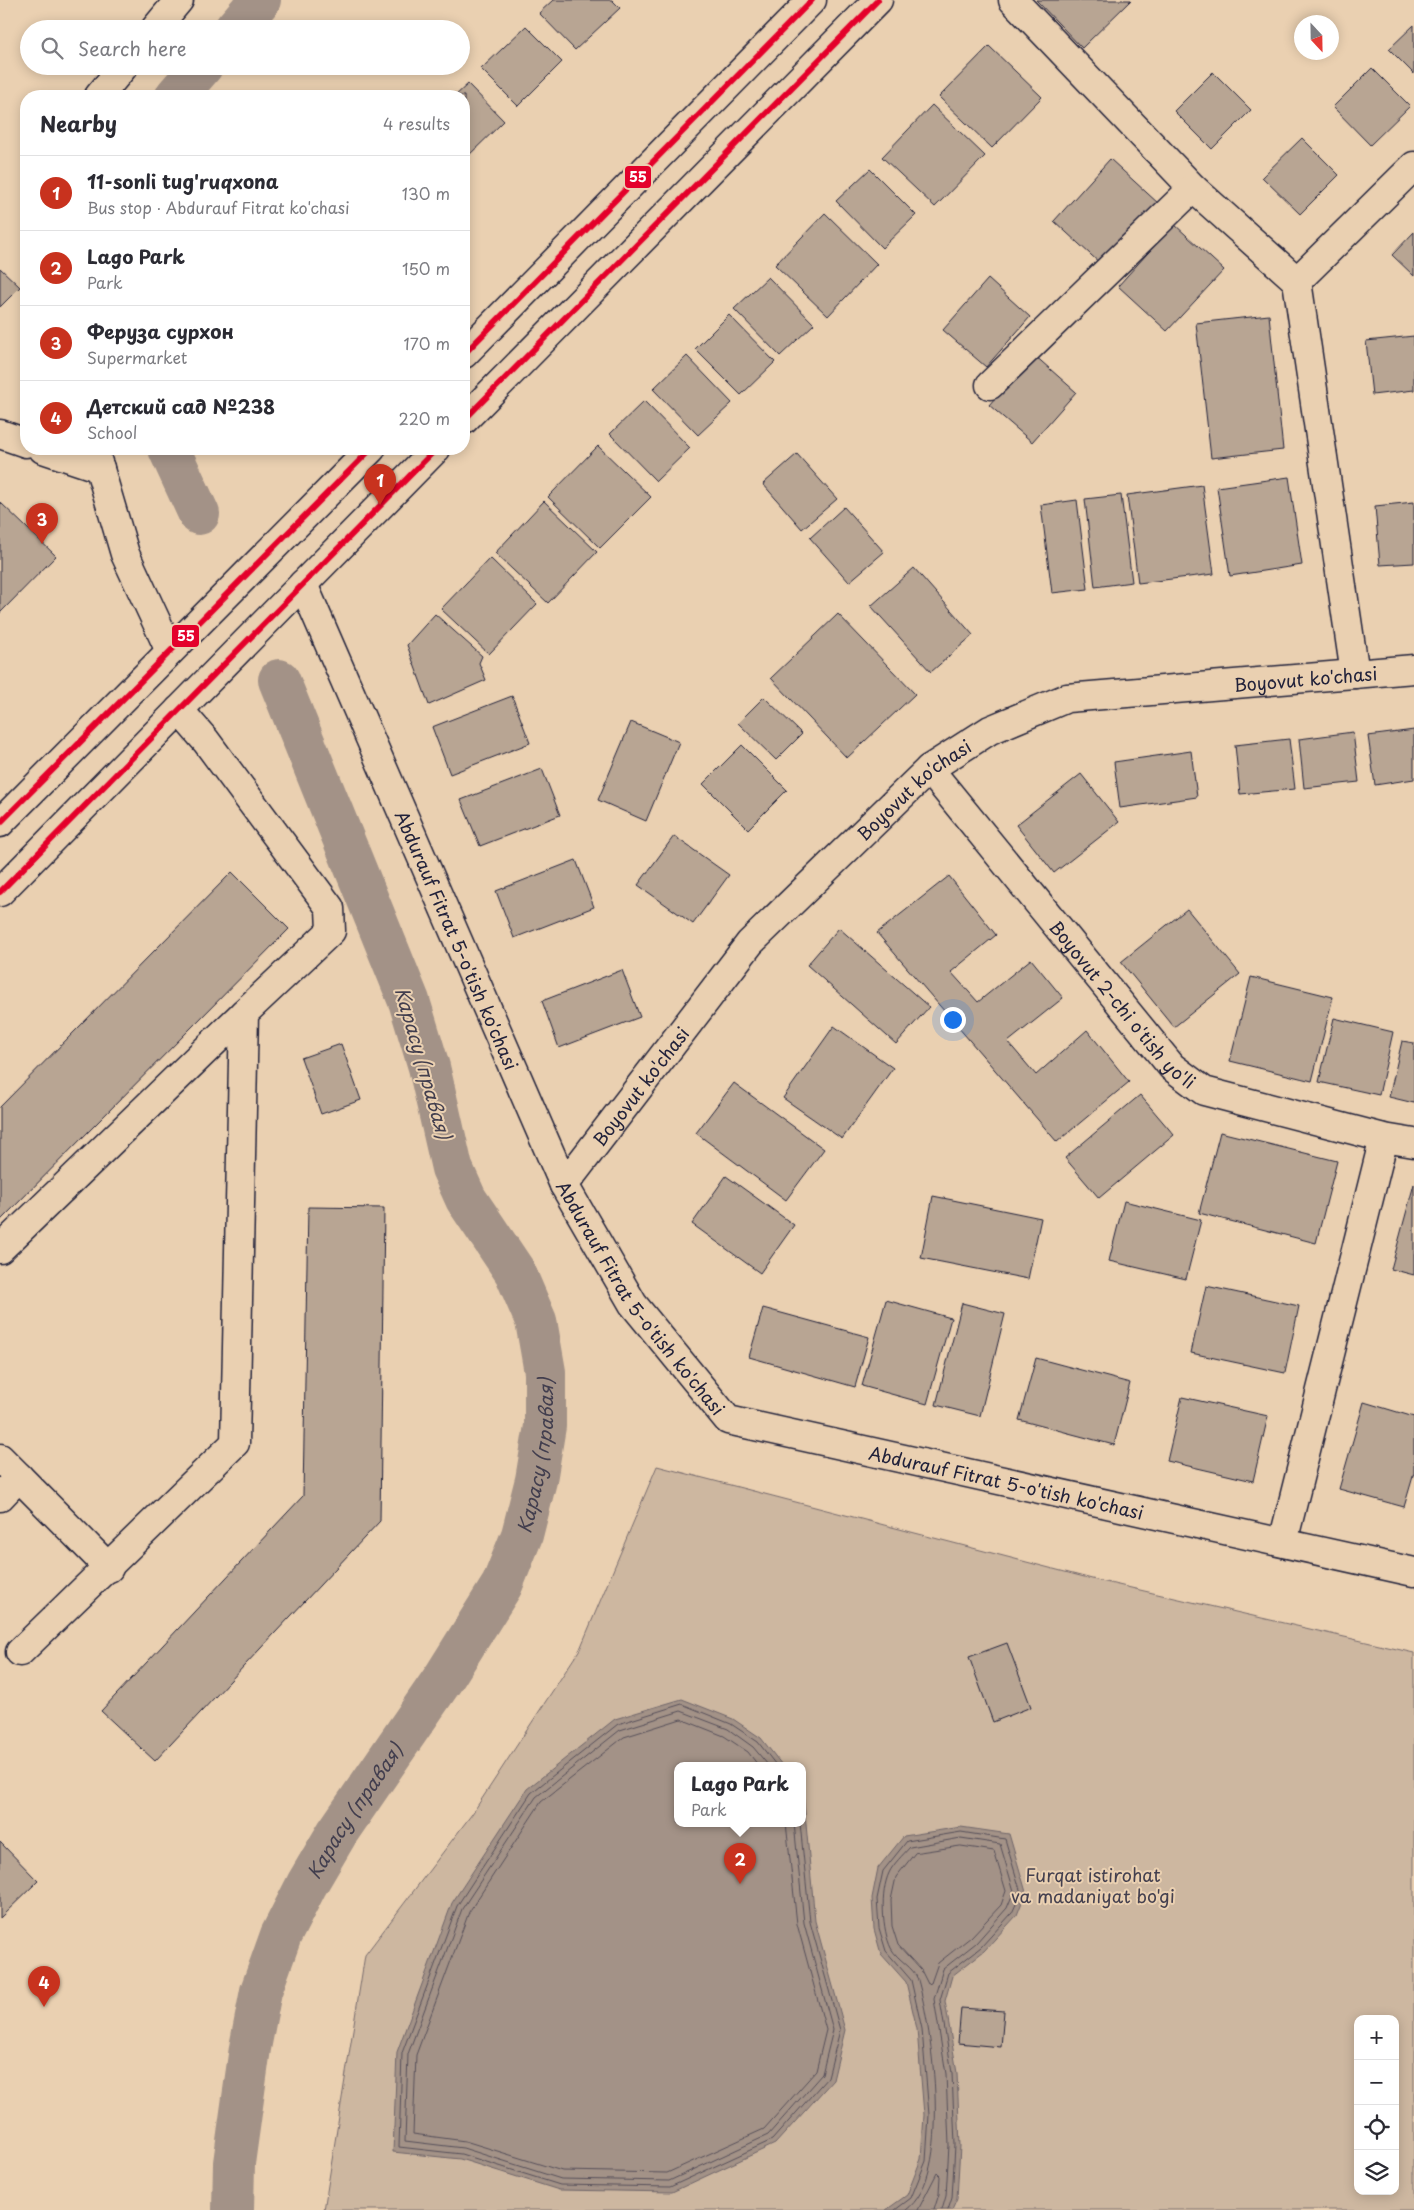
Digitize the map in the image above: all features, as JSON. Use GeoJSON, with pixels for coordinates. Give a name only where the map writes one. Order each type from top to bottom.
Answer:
{"type":"FeatureCollection","features":[{"type":"Feature","properties":{"kind":"street"},"geometry":{"type":"LineString","coordinates":[[162,20],[179,0]]}},
{"type":"Feature","properties":{"kind":"street"},"geometry":{"type":"LineString","coordinates":[[470,348],[812,0]]}},
{"type":"Feature","properties":{"kind":"street"},"geometry":{"type":"LineString","coordinates":[[470,414],[878,0]]}},
{"type":"Feature","properties":{"kind":"street"},"geometry":{"type":"LineString","coordinates":[[1013,0],[1193,188],[1297,281],[1355,674]]}},
{"type":"Feature","properties":{"kind":"street"},"geometry":{"type":"LineString","coordinates":[[104,90],[116,75]]}},
{"type":"Feature","properties":{"kind":"street"},"geometry":{"type":"LineString","coordinates":[[1297,281],[1414,166]]}},
{"type":"Feature","properties":{"kind":"street"},"geometry":{"type":"LineString","coordinates":[[990,385],[1193,188]]}},
{"type":"Feature","properties":{"kind":"street"},"geometry":{"type":"LineString","coordinates":[[0,434],[20,441]]}},
{"type":"Feature","properties":{"kind":"street"},"geometry":{"type":"LineString","coordinates":[[75,455],[97,459],[125,554],[170,650]]}},
{"type":"Feature","properties":{"kind":"street"},"geometry":{"type":"LineString","coordinates":[[0,823],[365,455]]}},
{"type":"Feature","properties":{"kind":"street"},"geometry":{"type":"LineString","coordinates":[[0,892],[430,455]]}},
{"type":"Feature","properties":{"kind":"street","name":"Abdurauf Fitrat 5-o'tish ko'chasi"},"geometry":{"type":"LineString","coordinates":[[296,591],[564,1185],[633,1304],[728,1420],[1414,1572]]}},
{"type":"Feature","properties":{"kind":"street","name":"Boyovut ko'chasi"},"geometry":{"type":"LineString","coordinates":[[564,1185],[750,943],[929,769],[990,730],[1067,698],[1414,670]]}},
{"type":"Feature","properties":{"kind":"street"},"geometry":{"type":"LineString","coordinates":[[0,1249],[331,931],[330,908],[206,741],[179,710]]}},
{"type":"Feature","properties":{"kind":"street","name":"Boyovut 2-chi o'tish yo'li"},"geometry":{"type":"LineString","coordinates":[[929,769],[1172,1067],[1204,1091],[1384,1138],[1414,1143]]}},
{"type":"Feature","properties":{"kind":"street"},"geometry":{"type":"LineString","coordinates":[[20,1652],[109,1568],[235,1443],[244,1013]]}},
{"type":"Feature","properties":{"kind":"street"},"geometry":{"type":"LineString","coordinates":[[1283,1542],[1384,1138]]}},
{"type":"Feature","properties":{"kind":"street"},"geometry":{"type":"LineString","coordinates":[[0,1458],[109,1568]]}},
{"type":"Feature","properties":{"kind":"street"},"geometry":{"type":"LineString","coordinates":[[0,1497],[19,1477]]}},
{"type":"Feature","properties":{"kind":"green space","name":"Furqat istirohat va madaniyat bo'gi"},"geometry":{"type":"Polygon","coordinates":[[[657,1466],[1092,1579],[1414,1653],[1414,2210],[324,2210],[365,1955],[472,1814],[580,1649],[657,1466]]]}},
{"type":"Feature","properties":{"kind":"water"},"geometry":{"type":"Polygon","coordinates":[[[682,1699],[733,1719],[761,1738],[780,1762],[674,1762],[674,1827],[806,1827],[806,1824],[815,1921],[845,2030],[833,2080],[775,2144],[672,2192],[559,2190],[460,2159],[393,2152],[397,2052],[452,1903],[527,1789],[615,1719],[682,1699]]]}},
{"type":"Feature","properties":{"kind":"water"},"geometry":{"type":"Polygon","coordinates":[[[961,1827],[1009,1834],[1026,1892],[1017,1915],[984,1951],[952,1976],[945,2001],[957,2073],[960,2146],[957,2199],[952,2210],[886,2210],[907,2195],[921,2159],[924,2115],[917,2029],[906,1982],[881,1954],[874,1929],[872,1898],[878,1868],[904,1836],[961,1827]]]}},
{"type":"Feature","properties":{"kind":"building"},"geometry":{"type":"Polygon","coordinates":[[[553,0],[612,0],[620,8],[575,50],[539,13],[553,0]]]}},
{"type":"Feature","properties":{"kind":"building"},"geometry":{"type":"Polygon","coordinates":[[[1036,0],[1131,0],[1082,48],[1036,0]]]}},
{"type":"Feature","properties":{"kind":"building"},"geometry":{"type":"Polygon","coordinates":[[[1414,25],[1414,74],[1389,49],[1414,25]]]}},
{"type":"Feature","properties":{"kind":"building"},"geometry":{"type":"Polygon","coordinates":[[[526,26],[562,62],[518,106],[481,69],[526,26]]]}},
{"type":"Feature","properties":{"kind":"building"},"geometry":{"type":"Polygon","coordinates":[[[989,46],[1042,97],[992,148],[939,97],[989,46]]]}},
{"type":"Feature","properties":{"kind":"building"},"geometry":{"type":"Polygon","coordinates":[[[1372,68],[1410,106],[1370,145],[1333,107],[1372,68]]]}},
{"type":"Feature","properties":{"kind":"building"},"geometry":{"type":"Polygon","coordinates":[[[1213,72],[1251,110],[1212,149],[1174,111],[1213,72]]]}},
{"type":"Feature","properties":{"kind":"building"},"geometry":{"type":"Polygon","coordinates":[[[468,84],[504,121],[470,154],[470,90],[462,90],[468,84]]]}},
{"type":"Feature","properties":{"kind":"building"},"geometry":{"type":"Polygon","coordinates":[[[932,105],[985,156],[935,207],[882,157],[932,105]]]}},
{"type":"Feature","properties":{"kind":"building"},"geometry":{"type":"Polygon","coordinates":[[[1302,138],[1339,175],[1300,214],[1262,177],[1302,138]]]}},
{"type":"Feature","properties":{"kind":"building"},"geometry":{"type":"Polygon","coordinates":[[[1110,159],[1159,204],[1103,266],[1054,221],[1110,159]]]}},
{"type":"Feature","properties":{"kind":"building"},"geometry":{"type":"Polygon","coordinates":[[[870,169],[916,215],[882,248],[836,201],[870,169]]]}},
{"type":"Feature","properties":{"kind":"building"},"geometry":{"type":"Polygon","coordinates":[[[825,213],[877,264],[828,316],[775,265],[825,213]]]}},
{"type":"Feature","properties":{"kind":"building"},"geometry":{"type":"Polygon","coordinates":[[[1174,224],[1224,270],[1167,331],[1118,286],[1174,224]]]}},
{"type":"Feature","properties":{"kind":"building"},"geometry":{"type":"Polygon","coordinates":[[[1414,232],[1414,276],[1392,255],[1414,232]]]}},
{"type":"Feature","properties":{"kind":"building"},"geometry":{"type":"Polygon","coordinates":[[[0,268],[20,287],[0,307],[0,268]]]}},
{"type":"Feature","properties":{"kind":"building"},"geometry":{"type":"Polygon","coordinates":[[[768,277],[814,324],[780,356],[734,309],[768,277]]]}},
{"type":"Feature","properties":{"kind":"building"},"geometry":{"type":"Polygon","coordinates":[[[988,279],[1030,317],[986,367],[943,330],[988,279]]]}},
{"type":"Feature","properties":{"kind":"building"},"geometry":{"type":"Polygon","coordinates":[[[729,315],[775,362],[741,395],[695,349],[729,315]]]}},
{"type":"Feature","properties":{"kind":"building"},"geometry":{"type":"Polygon","coordinates":[[[1269,315],[1283,450],[1211,458],[1196,323],[1269,315]]]}},
{"type":"Feature","properties":{"kind":"building"},"geometry":{"type":"Polygon","coordinates":[[[1414,336],[1414,390],[1372,395],[1366,341],[1414,336]]]}},
{"type":"Feature","properties":{"kind":"building"},"geometry":{"type":"Polygon","coordinates":[[[1033,354],[1076,392],[1032,442],[989,405],[1033,354]]]}},
{"type":"Feature","properties":{"kind":"building"},"geometry":{"type":"Polygon","coordinates":[[[687,356],[732,403],[698,435],[653,389],[687,356]]]}},
{"type":"Feature","properties":{"kind":"building"},"geometry":{"type":"Polygon","coordinates":[[[644,401],[690,448],[656,481],[610,434],[644,401]]]}},
{"type":"Feature","properties":{"kind":"building"},"geometry":{"type":"Polygon","coordinates":[[[598,446],[651,497],[600,548],[548,497],[598,446]]]}},
{"type":"Feature","properties":{"kind":"building"},"geometry":{"type":"Polygon","coordinates":[[[797,454],[837,499],[802,529],[763,484],[797,454]]]}},
{"type":"Feature","properties":{"kind":"building"},"geometry":{"type":"Polygon","coordinates":[[[1289,477],[1302,565],[1230,576],[1217,487],[1289,477]]]}},
{"type":"Feature","properties":{"kind":"building"},"geometry":{"type":"Polygon","coordinates":[[[1202,485],[1214,574],[1138,583],[1127,495],[1202,485]]]}},
{"type":"Feature","properties":{"kind":"building"},"geometry":{"type":"Polygon","coordinates":[[[1121,495],[1132,582],[1095,587],[1085,499],[1121,495]]]}},
{"type":"Feature","properties":{"kind":"building"},"geometry":{"type":"Polygon","coordinates":[[[1077,500],[1088,589],[1052,593],[1041,505],[1077,500]]]}},
{"type":"Feature","properties":{"kind":"building"},"geometry":{"type":"Polygon","coordinates":[[[544,501],[597,552],[548,603],[495,553],[544,501]]]}},
{"type":"Feature","properties":{"kind":"building"},"geometry":{"type":"Polygon","coordinates":[[[0,502],[56,556],[0,613],[0,502]]]}},
{"type":"Feature","properties":{"kind":"building"},"geometry":{"type":"Polygon","coordinates":[[[1414,502],[1414,563],[1380,565],[1375,506],[1414,502]]]}},
{"type":"Feature","properties":{"kind":"building"},"geometry":{"type":"Polygon","coordinates":[[[844,507],[884,552],[849,582],[810,538],[844,507]]]}},
{"type":"Feature","properties":{"kind":"building"},"geometry":{"type":"Polygon","coordinates":[[[490,558],[537,604],[489,654],[441,609],[490,558]]]}},
{"type":"Feature","properties":{"kind":"building"},"geometry":{"type":"Polygon","coordinates":[[[914,568],[973,635],[931,672],[871,606],[914,568]]]}},
{"type":"Feature","properties":{"kind":"building"},"geometry":{"type":"Polygon","coordinates":[[[435,614],[482,656],[479,663],[486,680],[429,705],[407,645],[435,614]]]}},
{"type":"Feature","properties":{"kind":"building"},"geometry":{"type":"Polygon","coordinates":[[[838,614],[915,694],[847,758],[771,678],[838,614]]]}},
{"type":"Feature","properties":{"kind":"building"},"geometry":{"type":"Polygon","coordinates":[[[512,696],[530,743],[450,774],[432,727],[512,696]]]}},
{"type":"Feature","properties":{"kind":"building"},"geometry":{"type":"Polygon","coordinates":[[[764,697],[802,734],[776,760],[738,723],[764,697]]]}},
{"type":"Feature","properties":{"kind":"building"},"geometry":{"type":"Polygon","coordinates":[[[631,722],[679,742],[646,821],[598,800],[631,722]]]}},
{"type":"Feature","properties":{"kind":"building"},"geometry":{"type":"Polygon","coordinates":[[[1414,730],[1414,779],[1375,785],[1368,736],[1414,730]]]}},
{"type":"Feature","properties":{"kind":"building"},"geometry":{"type":"Polygon","coordinates":[[[1353,732],[1359,782],[1304,788],[1299,739],[1353,732]]]}},
{"type":"Feature","properties":{"kind":"building"},"geometry":{"type":"Polygon","coordinates":[[[1289,739],[1295,789],[1240,794],[1235,745],[1289,739]]]}},
{"type":"Feature","properties":{"kind":"building"},"geometry":{"type":"Polygon","coordinates":[[[742,745],[787,790],[748,829],[703,784],[742,745]]]}},
{"type":"Feature","properties":{"kind":"building"},"geometry":{"type":"Polygon","coordinates":[[[1191,751],[1197,797],[1120,808],[1114,762],[1191,751]]]}},
{"type":"Feature","properties":{"kind":"building"},"geometry":{"type":"Polygon","coordinates":[[[542,769],[560,815],[480,846],[461,800],[542,769]]]}},
{"type":"Feature","properties":{"kind":"building"},"geometry":{"type":"Polygon","coordinates":[[[1081,774],[1119,822],[1054,873],[1016,825],[1081,774]]]}},
{"type":"Feature","properties":{"kind":"building"},"geometry":{"type":"Polygon","coordinates":[[[674,836],[729,875],[693,924],[638,885],[674,836]]]}},
{"type":"Feature","properties":{"kind":"building"},"geometry":{"type":"Polygon","coordinates":[[[576,860],[594,907],[514,938],[496,891],[576,860]]]}},
{"type":"Feature","properties":{"kind":"building"},"geometry":{"type":"Polygon","coordinates":[[[232,872],[289,929],[0,1221],[0,1107],[232,872]]]}},
{"type":"Feature","properties":{"kind":"building"},"geometry":{"type":"Polygon","coordinates":[[[949,876],[996,935],[951,972],[978,1002],[1031,959],[1063,998],[1008,1042],[1036,1075],[1087,1030],[1129,1082],[1057,1142],[877,933],[949,876]]]}},
{"type":"Feature","properties":{"kind":"building"},"geometry":{"type":"Polygon","coordinates":[[[1187,909],[1240,974],[1174,1027],[1121,962],[1187,909]]]}},
{"type":"Feature","properties":{"kind":"building"},"geometry":{"type":"Polygon","coordinates":[[[839,928],[929,1007],[896,1044],[807,965],[839,928]]]}},
{"type":"Feature","properties":{"kind":"building"},"geometry":{"type":"Polygon","coordinates":[[[622,970],[640,1017],[559,1048],[542,1001],[622,970]]]}},
{"type":"Feature","properties":{"kind":"building"},"geometry":{"type":"Polygon","coordinates":[[[1251,977],[1333,997],[1312,1081],[1230,1061],[1251,977]]]}},
{"type":"Feature","properties":{"kind":"building"},"geometry":{"type":"Polygon","coordinates":[[[1334,1018],[1393,1032],[1379,1095],[1319,1082],[1334,1018]]]}},
{"type":"Feature","properties":{"kind":"building"},"geometry":{"type":"Polygon","coordinates":[[[834,1026],[893,1068],[842,1139],[783,1098],[834,1026]]]}},
{"type":"Feature","properties":{"kind":"building"},"geometry":{"type":"Polygon","coordinates":[[[1402,1041],[1414,1043],[1414,1103],[1389,1097],[1402,1041]]]}},
{"type":"Feature","properties":{"kind":"building"},"geometry":{"type":"Polygon","coordinates":[[[341,1044],[361,1100],[321,1114],[301,1058],[341,1044]]]}},
{"type":"Feature","properties":{"kind":"building"},"geometry":{"type":"Polygon","coordinates":[[[734,1083],[824,1149],[786,1200],[696,1133],[734,1083]]]}},
{"type":"Feature","properties":{"kind":"building"},"geometry":{"type":"Polygon","coordinates":[[[1140,1095],[1174,1135],[1099,1198],[1065,1158],[1140,1095]]]}},
{"type":"Feature","properties":{"kind":"building"},"geometry":{"type":"Polygon","coordinates":[[[1220,1132],[1337,1161],[1316,1243],[1199,1213],[1220,1132]]]}},
{"type":"Feature","properties":{"kind":"building"},"geometry":{"type":"Polygon","coordinates":[[[726,1176],[794,1225],[760,1273],[692,1224],[726,1176]]]}},
{"type":"Feature","properties":{"kind":"building"},"geometry":{"type":"Polygon","coordinates":[[[1414,1184],[1414,1275],[1391,1269],[1414,1184]]]}},
{"type":"Feature","properties":{"kind":"building"},"geometry":{"type":"Polygon","coordinates":[[[933,1196],[1041,1218],[1028,1279],[921,1258],[933,1196]]]}},
{"type":"Feature","properties":{"kind":"building"},"geometry":{"type":"Polygon","coordinates":[[[1124,1201],[1201,1220],[1186,1279],[1109,1261],[1124,1201]]]}},
{"type":"Feature","properties":{"kind":"building"},"geometry":{"type":"Polygon","coordinates":[[[308,1207],[384,1208],[380,1521],[155,1761],[101,1711],[303,1496],[308,1207]]]}},
{"type":"Feature","properties":{"kind":"building"},"geometry":{"type":"Polygon","coordinates":[[[1206,1286],[1299,1306],[1285,1373],[1191,1353],[1206,1286]]]}},
{"type":"Feature","properties":{"kind":"building"},"geometry":{"type":"Polygon","coordinates":[[[886,1300],[951,1318],[927,1404],[862,1386],[886,1300]]]}},
{"type":"Feature","properties":{"kind":"building"},"geometry":{"type":"Polygon","coordinates":[[[962,1303],[1005,1314],[980,1416],[936,1405],[962,1303]]]}},
{"type":"Feature","properties":{"kind":"building"},"geometry":{"type":"Polygon","coordinates":[[[763,1308],[869,1337],[855,1387],[749,1357],[763,1308]]]}},
{"type":"Feature","properties":{"kind":"building"},"geometry":{"type":"Polygon","coordinates":[[[1036,1358],[1130,1383],[1114,1445],[1019,1420],[1036,1358]]]}},
{"type":"Feature","properties":{"kind":"building"},"geometry":{"type":"Polygon","coordinates":[[[1182,1397],[1268,1416],[1253,1481],[1167,1461],[1182,1397]]]}},
{"type":"Feature","properties":{"kind":"building"},"geometry":{"type":"Polygon","coordinates":[[[1364,1402],[1414,1417],[1414,1473],[1404,1507],[1339,1489],[1364,1402]]]}},
{"type":"Feature","properties":{"kind":"building"},"geometry":{"type":"Polygon","coordinates":[[[1007,1643],[1031,1707],[993,1722],[969,1657],[1007,1643]]]}},
{"type":"Feature","properties":{"kind":"building"},"geometry":{"type":"Polygon","coordinates":[[[0,1842],[38,1881],[0,1918],[0,1842]]]}},
{"type":"Feature","properties":{"kind":"building"},"geometry":{"type":"Polygon","coordinates":[[[961,2008],[1004,2011],[1001,2047],[958,2043],[961,2008]]]}},
{"type":"Feature","properties":{"kind":"waterway","name":"Карасу (правая)"},"geometry":{"type":"LineString","coordinates":[[243,20],[260,0]]}},
{"type":"Feature","properties":{"kind":"waterway","name":"Карасу (правая)"},"geometry":{"type":"LineString","coordinates":[[181,90],[194,75]]}},
{"type":"Feature","properties":{"kind":"waterway","name":"Карасу (правая)"},"geometry":{"type":"LineString","coordinates":[[172,455],[199,514]]}},
{"type":"Feature","properties":{"kind":"waterway","name":"Карасу (правая)"},"geometry":{"type":"LineString","coordinates":[[233,2210],[234,2163],[250,2048],[261,1991],[281,1935],[307,1884],[337,1833],[445,1676],[502,1585],[522,1535],[536,1480],[545,1426],[545,1372],[536,1321],[515,1272],[466,1199],[452,1168],[429,1067],[409,1001],[279,680]]}},
{"type":"Feature","properties":{"kind":"transit line","name":"55"},"geometry":{"type":"LineString","coordinates":[[470,348],[812,0]]}},
{"type":"Feature","properties":{"kind":"transit line","name":"55"},"geometry":{"type":"LineString","coordinates":[[470,414],[878,0]]}},
{"type":"Feature","properties":{"kind":"transit line","name":"55"},"geometry":{"type":"LineString","coordinates":[[0,823],[365,455]]}},
{"type":"Feature","properties":{"kind":"transit line","name":"55"},"geometry":{"type":"LineString","coordinates":[[0,892],[430,455]]}},
{"type":"Feature","properties":{"kind":"place","name":"11-sonli tug'ruqxona"},"geometry":{"type":"Point","coordinates":[380,505]}},
{"type":"Feature","properties":{"kind":"place","name":"Феруза сурхон"},"geometry":{"type":"Point","coordinates":[42,544]}},
{"type":"Feature","properties":{"kind":"place","name":"Lago Park"},"geometry":{"type":"Point","coordinates":[740,1884]}},
{"type":"Feature","properties":{"kind":"place","name":"Детский сад №238"},"geometry":{"type":"Point","coordinates":[44,2007]}}]}
